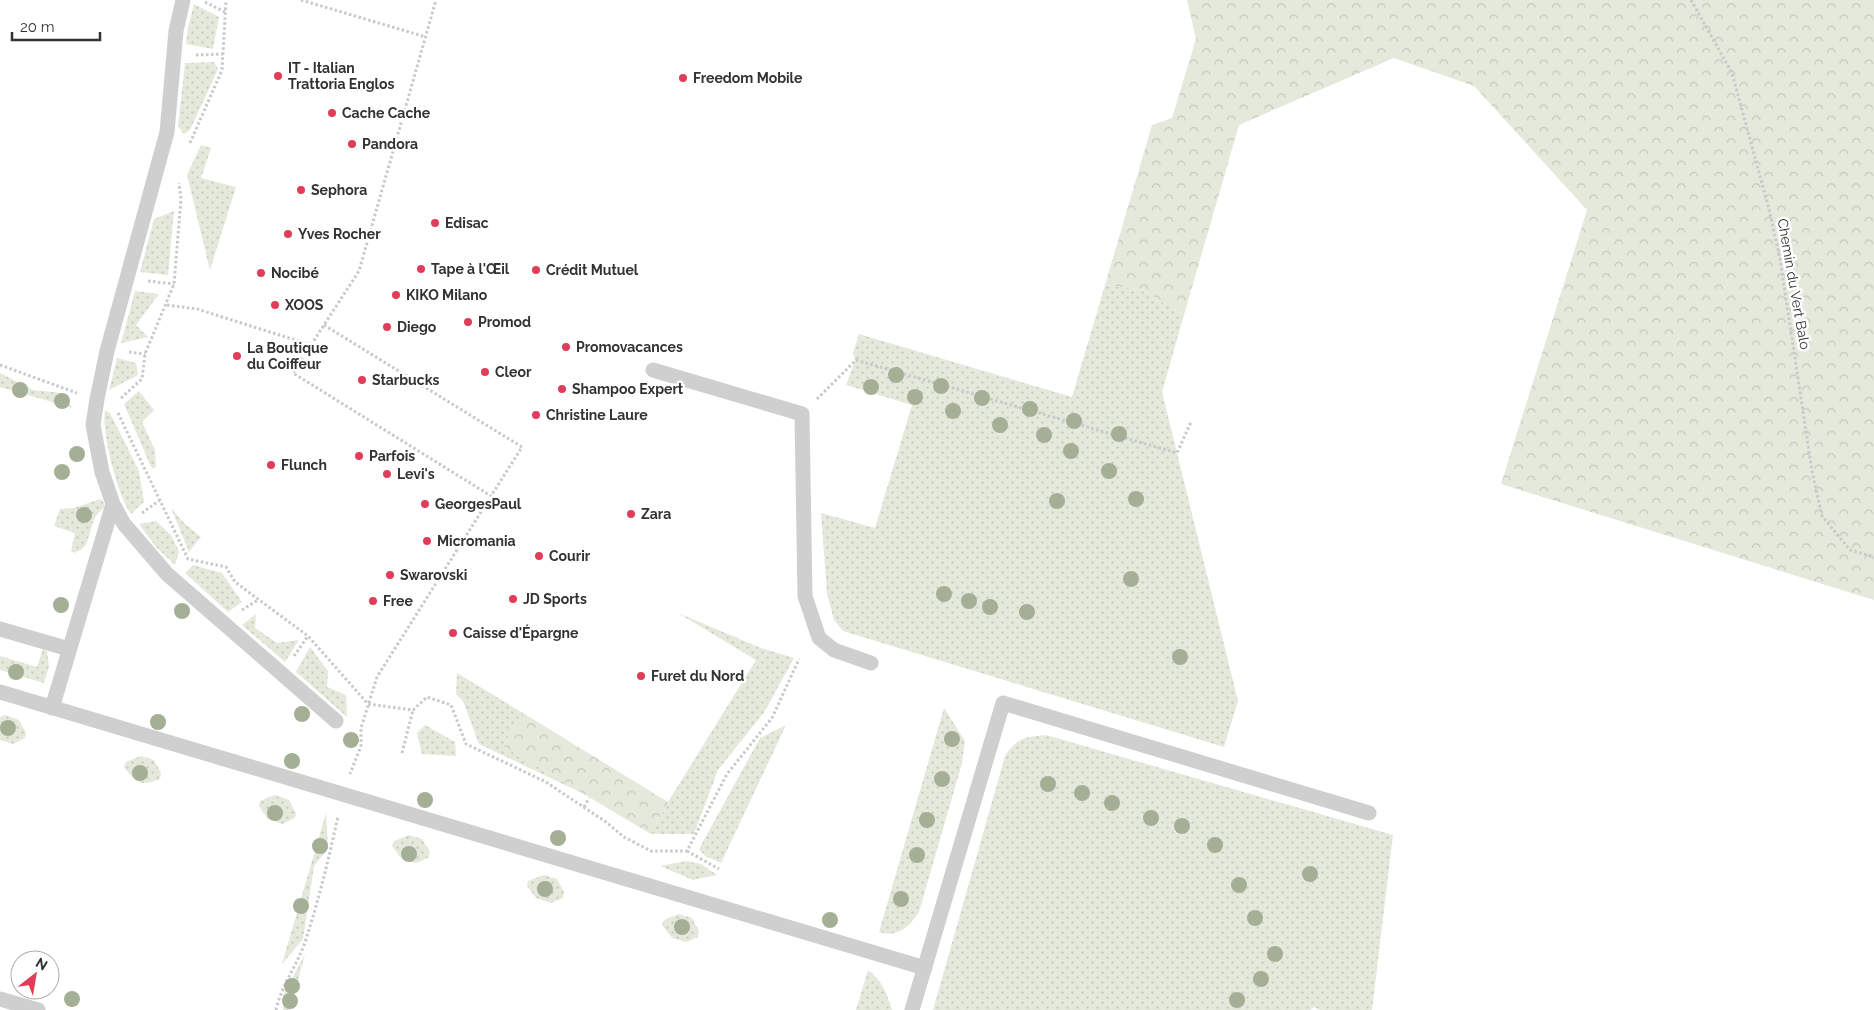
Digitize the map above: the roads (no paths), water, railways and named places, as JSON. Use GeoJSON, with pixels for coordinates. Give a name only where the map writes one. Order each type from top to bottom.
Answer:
{"type":"FeatureCollection","features":[{"type":"Feature","properties":{"kind":"lane"},"geometry":{"type":"LineString","coordinates":[[183,0],[176,32],[167,132],[107,351],[97,399],[93,425],[102,472],[113,504],[124,524],[167,574],[336,721]]}},
{"type":"Feature","properties":{"kind":"lane"},"geometry":{"type":"LineString","coordinates":[[653,370],[802,414],[805,596],[819,638],[834,650],[870,663]]}},
{"type":"Feature","properties":{"kind":"lane"},"geometry":{"type":"LineString","coordinates":[[52,708],[113,504]]}},
{"type":"Feature","properties":{"kind":"lane"},"geometry":{"type":"LineString","coordinates":[[0,629],[69,649]]}},
{"type":"Feature","properties":{"kind":"lane"},"geometry":{"type":"LineString","coordinates":[[0,692],[925,968]]}},
{"type":"Feature","properties":{"kind":"lane"},"geometry":{"type":"LineString","coordinates":[[912,1010],[1003,703],[1369,813]]}},
{"type":"Feature","properties":{"kind":"lane"},"geometry":{"type":"LineString","coordinates":[[0,999],[38,1010]]}},
{"type":"Feature","properties":{"kind":"place","name":"IT - Italian Trattoria Englos"},"geometry":{"type":"Point","coordinates":[278,76]}},
{"type":"Feature","properties":{"kind":"place","name":"Freedom Mobile"},"geometry":{"type":"Point","coordinates":[683,78]}},
{"type":"Feature","properties":{"kind":"place","name":"Cache Cache"},"geometry":{"type":"Point","coordinates":[332,113]}},
{"type":"Feature","properties":{"kind":"place","name":"Pandora"},"geometry":{"type":"Point","coordinates":[352,144]}},
{"type":"Feature","properties":{"kind":"place","name":"Sephora"},"geometry":{"type":"Point","coordinates":[301,190]}},
{"type":"Feature","properties":{"kind":"place","name":"Edisac"},"geometry":{"type":"Point","coordinates":[435,223]}},
{"type":"Feature","properties":{"kind":"place","name":"Yves Rocher"},"geometry":{"type":"Point","coordinates":[288,234]}},
{"type":"Feature","properties":{"kind":"place","name":"Tape à l'Œil"},"geometry":{"type":"Point","coordinates":[421,269]}},
{"type":"Feature","properties":{"kind":"place","name":"Crédit Mutuel"},"geometry":{"type":"Point","coordinates":[536,270]}},
{"type":"Feature","properties":{"kind":"place","name":"Nocibé"},"geometry":{"type":"Point","coordinates":[261,273]}},
{"type":"Feature","properties":{"kind":"place","name":"KIKO Milano"},"geometry":{"type":"Point","coordinates":[396,295]}},
{"type":"Feature","properties":{"kind":"place","name":"XOOS"},"geometry":{"type":"Point","coordinates":[275,305]}},
{"type":"Feature","properties":{"kind":"place","name":"Promod"},"geometry":{"type":"Point","coordinates":[468,322]}},
{"type":"Feature","properties":{"kind":"place","name":"Diego"},"geometry":{"type":"Point","coordinates":[387,327]}},
{"type":"Feature","properties":{"kind":"place","name":"Promovacances"},"geometry":{"type":"Point","coordinates":[566,347]}},
{"type":"Feature","properties":{"kind":"place","name":"La Boutique du Coiffeur"},"geometry":{"type":"Point","coordinates":[237,356]}},
{"type":"Feature","properties":{"kind":"place","name":"Cleor"},"geometry":{"type":"Point","coordinates":[485,372]}},
{"type":"Feature","properties":{"kind":"place","name":"Starbucks"},"geometry":{"type":"Point","coordinates":[362,380]}},
{"type":"Feature","properties":{"kind":"place","name":"Shampoo Expert"},"geometry":{"type":"Point","coordinates":[562,389]}},
{"type":"Feature","properties":{"kind":"place","name":"Christine Laure"},"geometry":{"type":"Point","coordinates":[536,415]}},
{"type":"Feature","properties":{"kind":"place","name":"Parfois"},"geometry":{"type":"Point","coordinates":[359,456]}},
{"type":"Feature","properties":{"kind":"place","name":"Flunch"},"geometry":{"type":"Point","coordinates":[271,465]}},
{"type":"Feature","properties":{"kind":"place","name":"Levi's"},"geometry":{"type":"Point","coordinates":[387,474]}},
{"type":"Feature","properties":{"kind":"place","name":"GeorgesPaul"},"geometry":{"type":"Point","coordinates":[425,504]}},
{"type":"Feature","properties":{"kind":"place","name":"Zara"},"geometry":{"type":"Point","coordinates":[631,514]}},
{"type":"Feature","properties":{"kind":"place","name":"Micromania"},"geometry":{"type":"Point","coordinates":[427,541]}},
{"type":"Feature","properties":{"kind":"place","name":"Courir"},"geometry":{"type":"Point","coordinates":[539,556]}},
{"type":"Feature","properties":{"kind":"place","name":"Swarovski"},"geometry":{"type":"Point","coordinates":[390,575]}},
{"type":"Feature","properties":{"kind":"place","name":"JD Sports"},"geometry":{"type":"Point","coordinates":[513,599]}},
{"type":"Feature","properties":{"kind":"place","name":"Free"},"geometry":{"type":"Point","coordinates":[373,601]}},
{"type":"Feature","properties":{"kind":"place","name":"Caisse d'Épargne"},"geometry":{"type":"Point","coordinates":[453,633]}},
{"type":"Feature","properties":{"kind":"place","name":"Furet du Nord"},"geometry":{"type":"Point","coordinates":[641,676]}}]}
